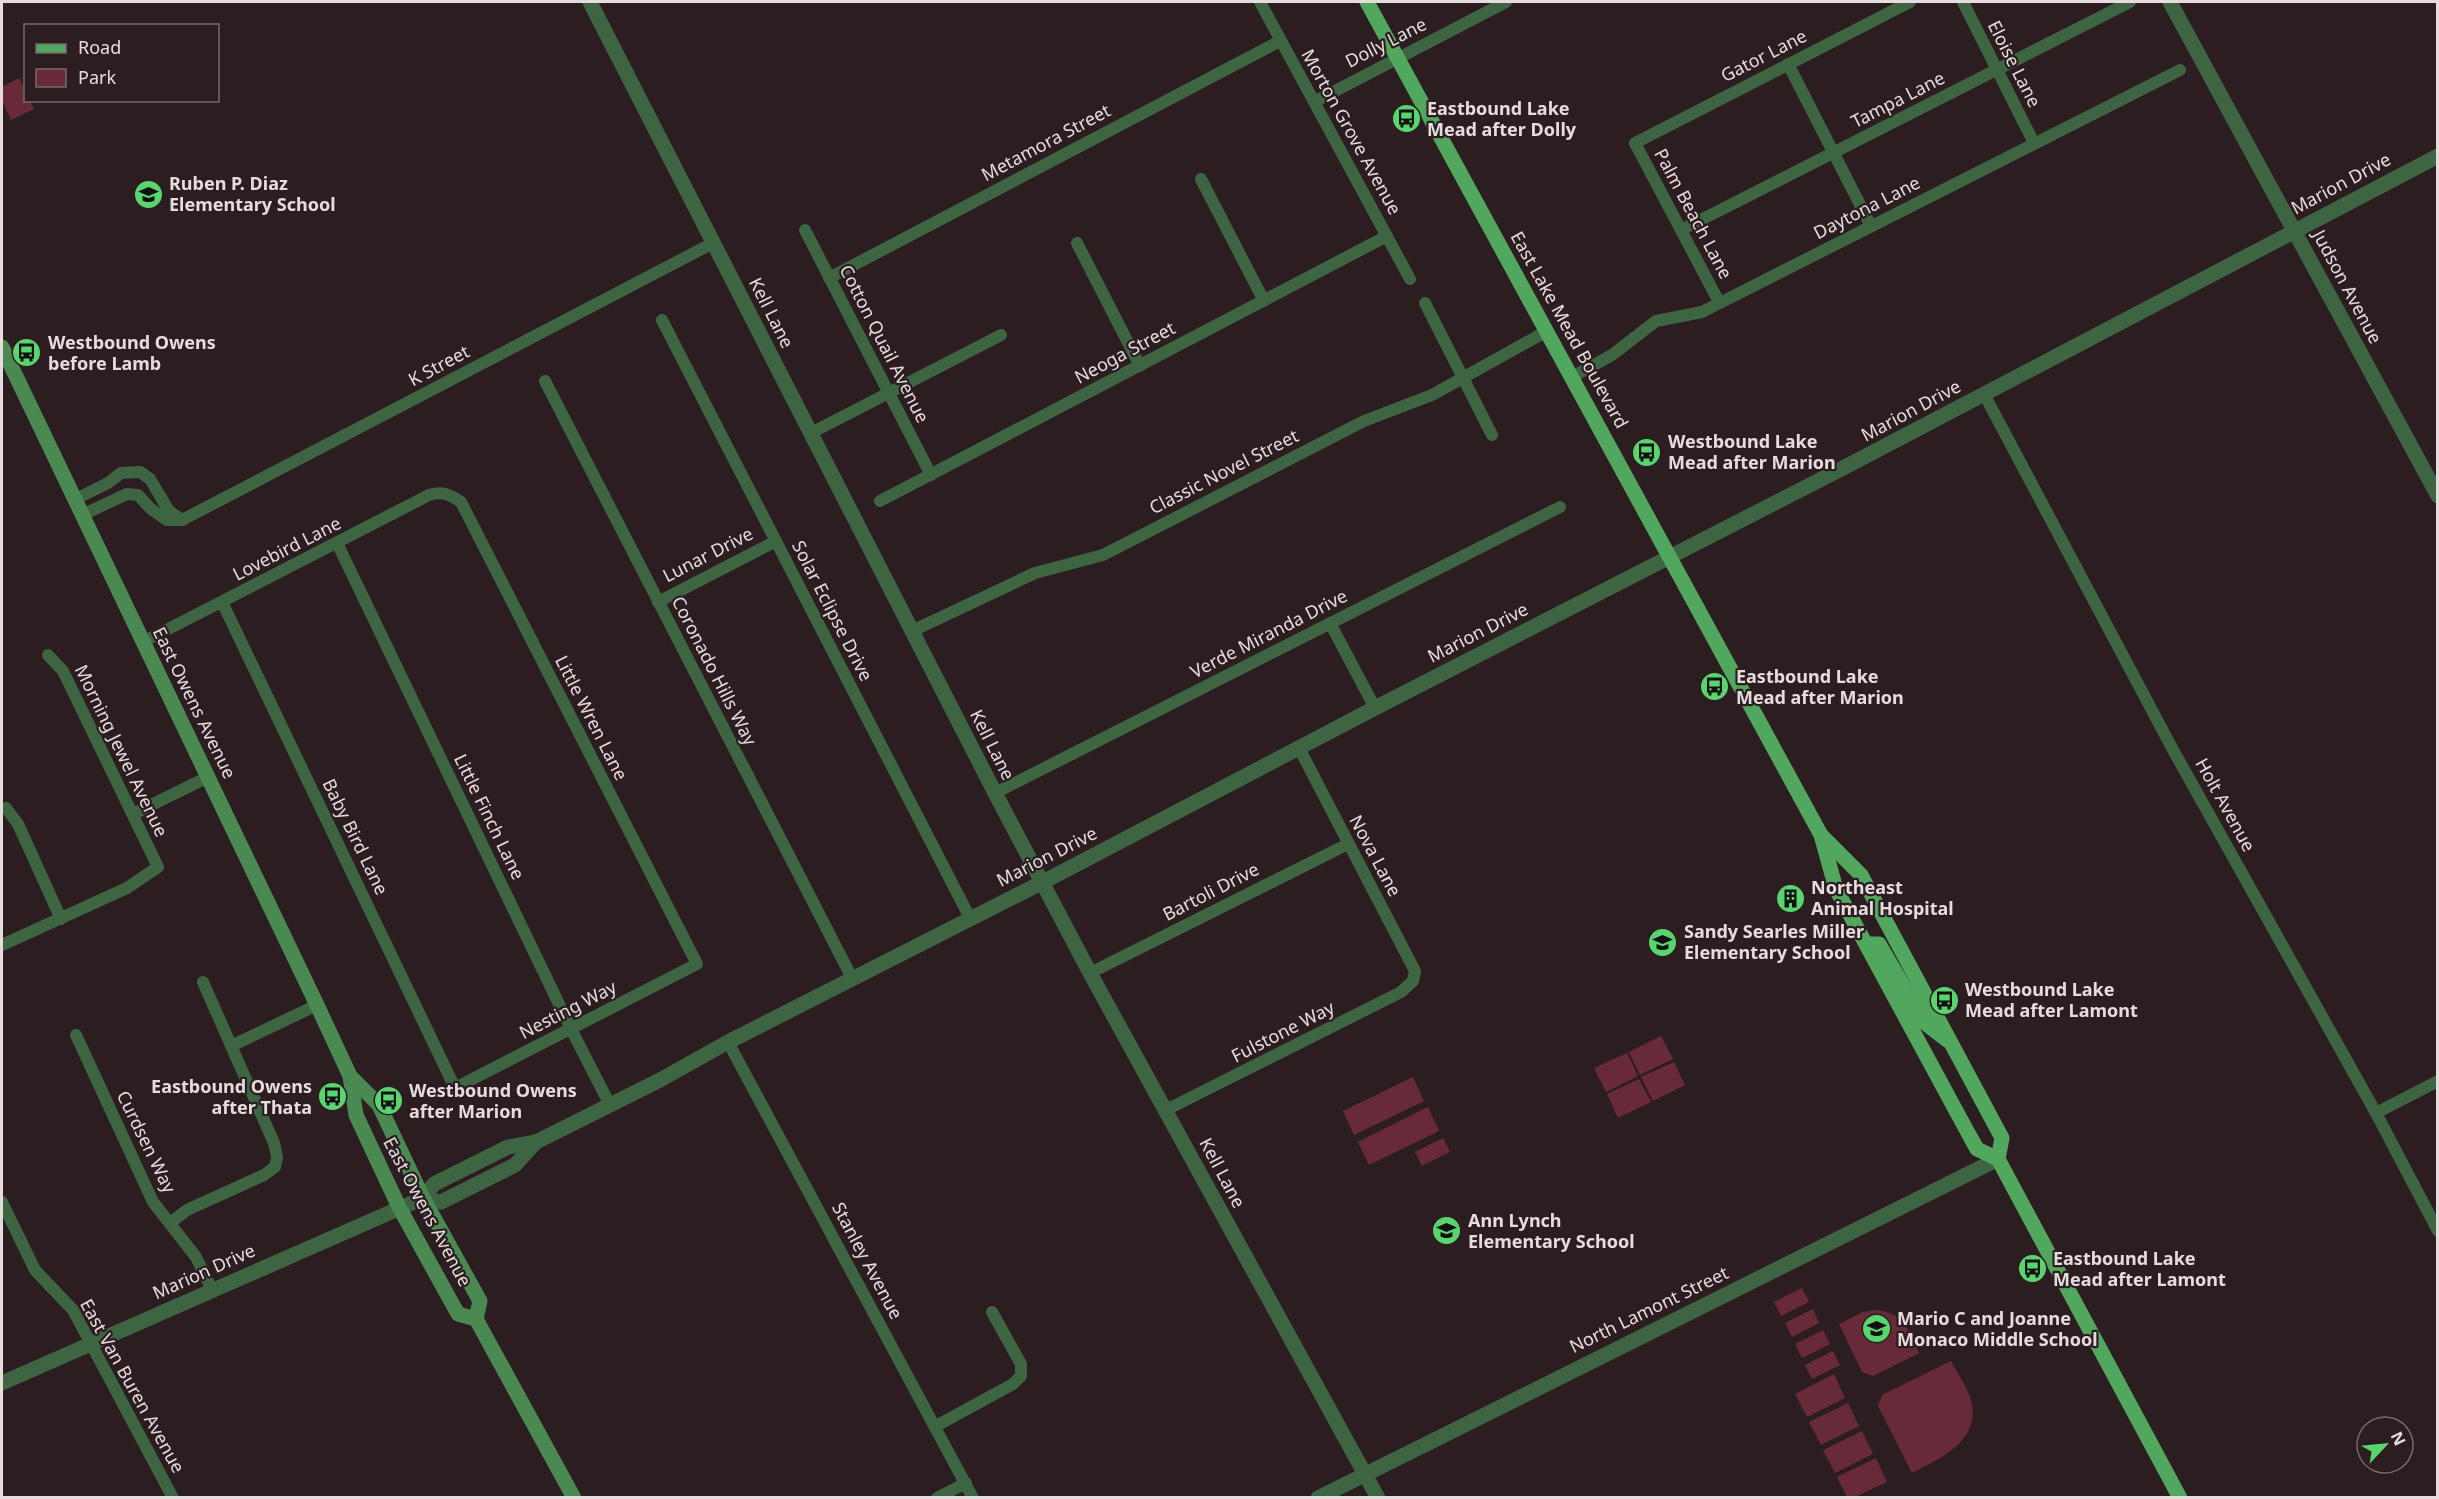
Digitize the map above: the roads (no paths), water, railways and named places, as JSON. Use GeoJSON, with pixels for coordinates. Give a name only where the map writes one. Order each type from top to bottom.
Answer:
{"type":"FeatureCollection","features":[{"type":"Feature","properties":{"kind":"main road","name":"East Lake Mead Boulevard"},"geometry":{"type":"LineString","coordinates":[[1367,2],[1821,835],[1836,889],[1977,1149],[1998,1159],[2180,1497]]}},
{"type":"Feature","properties":{"kind":"main road","name":"East Owens Avenue"},"geometry":{"type":"LineString","coordinates":[[2,347],[350,1076],[356,1115],[399,1207],[458,1314],[476,1318]]}},
{"type":"Feature","properties":{"kind":"main road","name":"East Lake Mead Boulevard"},"geometry":{"type":"LineString","coordinates":[[1821,835],[1861,875],[2002,1138],[1998,1159]]}},
{"type":"Feature","properties":{"kind":"main road"},"geometry":{"type":"LineString","coordinates":[[1866,944],[1879,944],[1925,1023],[1952,1044]]}},
{"type":"Feature","properties":{"kind":"main road","name":"East Owens Avenue"},"geometry":{"type":"LineString","coordinates":[[350,1076],[379,1105],[423,1198],[480,1301],[476,1318],[574,1497]]}},
{"type":"Feature","properties":{"kind":"street","name":"Kell Lane"},"geometry":{"type":"LineString","coordinates":[[590,2],[995,793],[1090,973],[1378,1497]]}},
{"type":"Feature","properties":{"kind":"street","name":"Morton Grove Avenue"},"geometry":{"type":"LineString","coordinates":[[1260,2],[1410,279]]}},
{"type":"Feature","properties":{"kind":"street","name":"Dolly Lane"},"geometry":{"type":"LineString","coordinates":[[1314,102],[1506,2]]}},
{"type":"Feature","properties":{"kind":"street","name":"Gator Lane"},"geometry":{"type":"LineString","coordinates":[[1635,143],[1910,2]]}},
{"type":"Feature","properties":{"kind":"street","name":"Eloise Lane"},"geometry":{"type":"LineString","coordinates":[[1963,2],[2034,143]]}},
{"type":"Feature","properties":{"kind":"street","name":"Tampa Lane"},"geometry":{"type":"LineString","coordinates":[[1681,230],[2130,2]]}},
{"type":"Feature","properties":{"kind":"street","name":"Judson Avenue"},"geometry":{"type":"LineString","coordinates":[[2170,2],[2438,496]]}},
{"type":"Feature","properties":{"kind":"street","name":"Metamora Street"},"geometry":{"type":"LineString","coordinates":[[829,278],[1280,40]]}},
{"type":"Feature","properties":{"kind":"street"},"geometry":{"type":"LineString","coordinates":[[1788,64],[1871,226]]}},
{"type":"Feature","properties":{"kind":"street","name":"Daytona Lane"},"geometry":{"type":"LineString","coordinates":[[1572,376],[1612,355],[1656,321],[1702,312],[2180,70]]}},
{"type":"Feature","properties":{"kind":"street","name":"Palm Beach Lane"},"geometry":{"type":"LineString","coordinates":[[1635,143],[1719,302]]}},
{"type":"Feature","properties":{"kind":"street","name":"Marion Drive"},"geometry":{"type":"LineString","coordinates":[[2,1383],[423,1198],[434,1184],[497,1152],[508,1147],[536,1142],[660,1080],[728,1042],[1984,394],[2438,156]]}},
{"type":"Feature","properties":{"kind":"street"},"geometry":{"type":"LineString","coordinates":[[1201,179],[1264,301]]}},
{"type":"Feature","properties":{"kind":"street","name":"Cotton Quail Avenue"},"geometry":{"type":"LineString","coordinates":[[805,230],[931,475]]}},
{"type":"Feature","properties":{"kind":"street","name":"Neoga Street"},"geometry":{"type":"LineString","coordinates":[[880,501],[1387,236]]}},
{"type":"Feature","properties":{"kind":"street","name":"K Street"},"geometry":{"type":"LineString","coordinates":[[182,520],[713,243]]}},
{"type":"Feature","properties":{"kind":"street"},"geometry":{"type":"LineString","coordinates":[[1077,243],[1140,366]]}},
{"type":"Feature","properties":{"kind":"street"},"geometry":{"type":"LineString","coordinates":[[1425,303],[1492,435]]}},
{"type":"Feature","properties":{"kind":"street","name":"Solar Eclipse Drive"},"geometry":{"type":"LineString","coordinates":[[662,320],[969,918]]}},
{"type":"Feature","properties":{"kind":"street","name":"Classic Novel Street"},"geometry":{"type":"LineString","coordinates":[[912,631],[1035,573],[1103,555],[1354,426],[1432,395],[1548,331]]}},
{"type":"Feature","properties":{"kind":"street"},"geometry":{"type":"LineString","coordinates":[[811,433],[1001,335]]}},
{"type":"Feature","properties":{"kind":"street","name":"Coronado Hills Way"},"geometry":{"type":"LineString","coordinates":[[545,381],[852,978]]}},
{"type":"Feature","properties":{"kind":"street","name":"Holt Avenue"},"geometry":{"type":"LineString","coordinates":[[1984,394],[2176,755],[2376,1113],[2438,1231]]}},
{"type":"Feature","properties":{"kind":"street"},"geometry":{"type":"LineString","coordinates":[[74,500],[108,483],[121,473],[140,472],[150,479],[170,511],[182,520]]}},
{"type":"Feature","properties":{"kind":"street"},"geometry":{"type":"LineString","coordinates":[[82,515],[127,494],[138,495],[151,510],[167,520],[182,520]]}},
{"type":"Feature","properties":{"kind":"street","name":"Lovebird Lane"},"geometry":{"type":"LineString","coordinates":[[143,642],[429,495],[448,494]]}},
{"type":"Feature","properties":{"kind":"street","name":"Little Wren Lane"},"geometry":{"type":"LineString","coordinates":[[448,494],[461,502],[697,964]]}},
{"type":"Feature","properties":{"kind":"street","name":"Verde Miranda Drive"},"geometry":{"type":"LineString","coordinates":[[995,793],[1560,507]]}},
{"type":"Feature","properties":{"kind":"street","name":"Lunar Drive"},"geometry":{"type":"LineString","coordinates":[[658,602],[776,541]]}},
{"type":"Feature","properties":{"kind":"street","name":"Little Finch Lane"},"geometry":{"type":"LineString","coordinates":[[337,543],[609,1105]]}},
{"type":"Feature","properties":{"kind":"street","name":"Baby Bird Lane"},"geometry":{"type":"LineString","coordinates":[[222,603],[455,1088]]}},
{"type":"Feature","properties":{"kind":"street"},"geometry":{"type":"LineString","coordinates":[[1330,623],[1375,708]]}},
{"type":"Feature","properties":{"kind":"street","name":"Morning Jewel Avenue"},"geometry":{"type":"LineString","coordinates":[[48,655],[63,670],[158,867],[127,888],[61,919]]}},
{"type":"Feature","properties":{"kind":"street","name":"Nova Lane"},"geometry":{"type":"LineString","coordinates":[[1299,748],[1415,970],[1413,981]]}},
{"type":"Feature","properties":{"kind":"street"},"geometry":{"type":"LineString","coordinates":[[133,814],[208,777]]}},
{"type":"Feature","properties":{"kind":"street"},"geometry":{"type":"LineString","coordinates":[[2,945],[61,919],[18,824],[6,808]]}},
{"type":"Feature","properties":{"kind":"street","name":"Bartoli Drive"},"geometry":{"type":"LineString","coordinates":[[1090,973],[1348,844]]}},
{"type":"Feature","properties":{"kind":"street","name":"Nesting Way"},"geometry":{"type":"LineString","coordinates":[[455,1088],[697,964]]}},
{"type":"Feature","properties":{"kind":"street","name":"Fulstone Way"},"geometry":{"type":"LineString","coordinates":[[1166,1110],[1401,992],[1413,981]]}},
{"type":"Feature","properties":{"kind":"street"},"geometry":{"type":"LineString","coordinates":[[170,1223],[187,1210],[264,1175],[275,1167],[278,1157],[274,1143],[203,982]]}},
{"type":"Feature","properties":{"kind":"street"},"geometry":{"type":"LineString","coordinates":[[231,1046],[317,1005]]}},
{"type":"Feature","properties":{"kind":"street","name":"Curdsen Way"},"geometry":{"type":"LineString","coordinates":[[76,1035],[153,1202],[196,1257],[212,1290]]}},
{"type":"Feature","properties":{"kind":"street","name":"Stanley Avenue"},"geometry":{"type":"LineString","coordinates":[[728,1042],[974,1497]]}},
{"type":"Feature","properties":{"kind":"street"},"geometry":{"type":"LineString","coordinates":[[2376,1113],[2438,1081]]}},
{"type":"Feature","properties":{"kind":"street","name":"North Lamont Street"},"geometry":{"type":"LineString","coordinates":[[1318,1497],[1998,1159]]}},
{"type":"Feature","properties":{"kind":"street","name":"East Van Buren Avenue"},"geometry":{"type":"LineString","coordinates":[[2,1202],[35,1270],[73,1310],[173,1497]]}},
{"type":"Feature","properties":{"kind":"street"},"geometry":{"type":"LineString","coordinates":[[936,1426],[1013,1384],[1021,1376],[1021,1364],[992,1312]]}},
{"type":"Feature","properties":{"kind":"street"},"geometry":{"type":"LineString","coordinates":[[937,1497],[966,1483]]}},
{"type":"Feature","properties":{"kind":"place","name":"Eastbound Lake Mead after Dolly"},"geometry":{"type":"Point","coordinates":[1406,119]}},
{"type":"Feature","properties":{"kind":"place","name":"Ruben P. Diaz Elementary School"},"geometry":{"type":"Point","coordinates":[148,194]}},
{"type":"Feature","properties":{"kind":"place","name":"Westbound Owens before Lamb"},"geometry":{"type":"Point","coordinates":[27,353]}},
{"type":"Feature","properties":{"kind":"place","name":"Westbound Lake Mead after Marion"},"geometry":{"type":"Point","coordinates":[1647,452]}},
{"type":"Feature","properties":{"kind":"place","name":"Eastbound Lake Mead after Marion"},"geometry":{"type":"Point","coordinates":[1715,687]}},
{"type":"Feature","properties":{"kind":"place","name":"Northeast Animal Hospital"},"geometry":{"type":"Point","coordinates":[1790,898]}},
{"type":"Feature","properties":{"kind":"place","name":"Sandy Searles Miller Elementary School"},"geometry":{"type":"Point","coordinates":[1663,942]}},
{"type":"Feature","properties":{"kind":"place","name":"Westbound Lake Mead after Lamont"},"geometry":{"type":"Point","coordinates":[1944,1000]}},
{"type":"Feature","properties":{"kind":"place","name":"Eastbound Owens after Thata"},"geometry":{"type":"Point","coordinates":[333,1097]}},
{"type":"Feature","properties":{"kind":"place","name":"Westbound Owens after Marion"},"geometry":{"type":"Point","coordinates":[388,1101]}},
{"type":"Feature","properties":{"kind":"place","name":"Ann Lynch Elementary School"},"geometry":{"type":"Point","coordinates":[1447,1231]}},
{"type":"Feature","properties":{"kind":"place","name":"Eastbound Lake Mead after Lamont"},"geometry":{"type":"Point","coordinates":[2032,1269]}},
{"type":"Feature","properties":{"kind":"place","name":"Mario C and Joanne Monaco Middle School"},"geometry":{"type":"Point","coordinates":[1876,1329]}}]}
